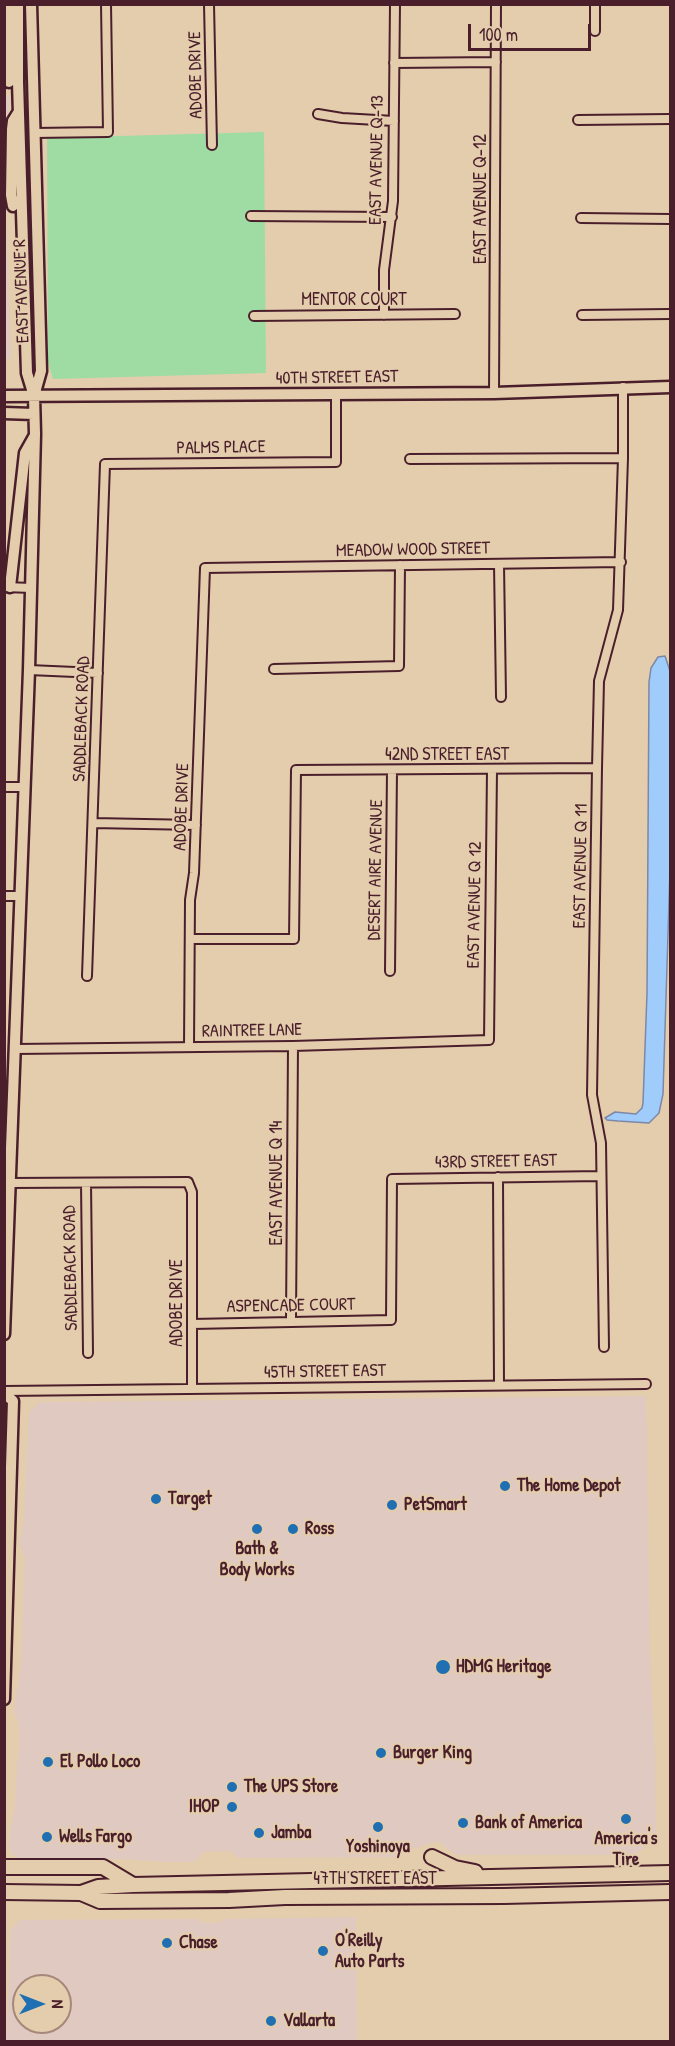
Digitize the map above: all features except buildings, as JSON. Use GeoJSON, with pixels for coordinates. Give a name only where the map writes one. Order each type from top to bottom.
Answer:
{"type":"FeatureCollection","features":[{"type":"Feature","properties":{"kind":"highway"},"geometry":{"type":"LineString","coordinates":[[432,1857],[455,1868],[473,1872],[553,1870],[566,1876]]}},
{"type":"Feature","properties":{"kind":"highway"},"geometry":{"type":"LineString","coordinates":[[4,1867],[103,1867],[133,1885]]}},
{"type":"Feature","properties":{"kind":"highway","name":"47TH STREET EAST"},"geometry":{"type":"LineString","coordinates":[[4,1892],[81,1893],[98,1887],[133,1885],[670,1873]]}},
{"type":"Feature","properties":{"kind":"highway"},"geometry":{"type":"LineString","coordinates":[[211,1900],[228,1891],[357,1887],[372,1880]]}},
{"type":"Feature","properties":{"kind":"highway","name":"47TH STREET EAST"},"geometry":{"type":"LineString","coordinates":[[81,1893],[100,1901],[670,1892]]}},
{"type":"Feature","properties":{"kind":"main road"},"geometry":{"type":"LineString","coordinates":[[10,4],[14,82],[26,97],[29,192],[36,208]]}},
{"type":"Feature","properties":{"kind":"main road","name":"EAST AVENUE R"},"geometry":{"type":"LineString","coordinates":[[18,4],[14,82],[20,110],[27,373],[34,396]]}},
{"type":"Feature","properties":{"kind":"main road","name":"EAST AVENUE R"},"geometry":{"type":"LineString","coordinates":[[4,1334],[32,588],[34,396],[41,371],[31,4]]}},
{"type":"Feature","properties":{"kind":"main road"},"geometry":{"type":"LineString","coordinates":[[13,206],[11,195],[12,129],[13,121],[20,110]]}},
{"type":"Feature","properties":{"kind":"main road","name":"40TH STREET EAST"},"geometry":{"type":"LineString","coordinates":[[4,396],[494,393],[670,387]]}},
{"type":"Feature","properties":{"kind":"main road"},"geometry":{"type":"LineString","coordinates":[[4,412],[34,414]]}},
{"type":"Feature","properties":{"kind":"main road"},"geometry":{"type":"LineString","coordinates":[[7,587],[26,453],[35,434]]}},
{"type":"Feature","properties":{"kind":"main road"},"geometry":{"type":"LineString","coordinates":[[4,1392],[13,1401],[6,1569],[4,1699]]}},
{"type":"Feature","properties":{"kind":"street"},"geometry":{"type":"LineString","coordinates":[[34,133],[108,132],[106,4]]}},
{"type":"Feature","properties":{"kind":"street","name":"ADOBE DRIVE"},"geometry":{"type":"LineString","coordinates":[[209,4],[212,146]]}},
{"type":"Feature","properties":{"kind":"street","name":"EAST AVENUE Q-13"},"geometry":{"type":"LineString","coordinates":[[384,315],[384,270],[392,217],[395,4]]}},
{"type":"Feature","properties":{"kind":"street","name":"EAST AVENUE Q-12"},"geometry":{"type":"LineString","coordinates":[[494,393],[496,4]]}},
{"type":"Feature","properties":{"kind":"street"},"geometry":{"type":"LineString","coordinates":[[595,4],[595,31]]}},
{"type":"Feature","properties":{"kind":"street"},"geometry":{"type":"LineString","coordinates":[[394,63],[495,62]]}},
{"type":"Feature","properties":{"kind":"street"},"geometry":{"type":"LineString","coordinates":[[318,114],[394,121]]}},
{"type":"Feature","properties":{"kind":"street"},"geometry":{"type":"LineString","coordinates":[[578,120],[670,119]]}},
{"type":"Feature","properties":{"kind":"street"},"geometry":{"type":"LineString","coordinates":[[251,216],[392,217]]}},
{"type":"Feature","properties":{"kind":"street"},"geometry":{"type":"LineString","coordinates":[[581,218],[670,219]]}},
{"type":"Feature","properties":{"kind":"street","name":"MENTOR COURT"},"geometry":{"type":"LineString","coordinates":[[254,316],[455,314]]}},
{"type":"Feature","properties":{"kind":"street"},"geometry":{"type":"LineString","coordinates":[[582,315],[670,314]]}},
{"type":"Feature","properties":{"kind":"street","name":"EAST AVENUE Q 11"},"geometry":{"type":"LineString","coordinates":[[604,1347],[601,1143],[592,1095],[597,768],[599,681],[618,610],[621,562],[623,387]]}},
{"type":"Feature","properties":{"kind":"street","name":"PALMS PLACE"},"geometry":{"type":"LineString","coordinates":[[105,464],[336,462],[336,395]]}},
{"type":"Feature","properties":{"kind":"street"},"geometry":{"type":"LineString","coordinates":[[410,459],[623,458]]}},
{"type":"Feature","properties":{"kind":"street","name":"SADDLEBACK ROAD"},"geometry":{"type":"LineString","coordinates":[[87,976],[105,464]]}},
{"type":"Feature","properties":{"kind":"street","name":"MEADOW WOOD STREET"},"geometry":{"type":"LineString","coordinates":[[205,568],[621,562]]}},
{"type":"Feature","properties":{"kind":"street"},"geometry":{"type":"LineString","coordinates":[[499,564],[501,696]]}},
{"type":"Feature","properties":{"kind":"street"},"geometry":{"type":"LineString","coordinates":[[274,669],[399,666],[400,565]]}},
{"type":"Feature","properties":{"kind":"street","name":"ADOBE DRIVE"},"geometry":{"type":"LineString","coordinates":[[189,1047],[190,900],[194,873],[205,568]]}},
{"type":"Feature","properties":{"kind":"street"},"geometry":{"type":"LineString","coordinates":[[7,587],[32,588]]}},
{"type":"Feature","properties":{"kind":"street"},"geometry":{"type":"LineString","coordinates":[[29,670],[98,673]]}},
{"type":"Feature","properties":{"kind":"street","name":"42ND STREET EAST"},"geometry":{"type":"LineString","coordinates":[[190,939],[294,939],[296,770],[597,768]]}},
{"type":"Feature","properties":{"kind":"street","name":"DESERT AIRE AVENUE"},"geometry":{"type":"LineString","coordinates":[[390,971],[392,770]]}},
{"type":"Feature","properties":{"kind":"street","name":"EAST AVENUE Q 12"},"geometry":{"type":"LineString","coordinates":[[489,1040],[492,770]]}},
{"type":"Feature","properties":{"kind":"street"},"geometry":{"type":"LineString","coordinates":[[4,787],[24,787]]}},
{"type":"Feature","properties":{"kind":"street"},"geometry":{"type":"LineString","coordinates":[[93,823],[196,825]]}},
{"type":"Feature","properties":{"kind":"street"},"geometry":{"type":"LineString","coordinates":[[4,896],[20,896]]}},
{"type":"Feature","properties":{"kind":"street","name":"RAINTREE LANE"},"geometry":{"type":"LineString","coordinates":[[15,1049],[293,1046],[489,1040]]}},
{"type":"Feature","properties":{"kind":"street","name":"EAST AVENUE Q 14"},"geometry":{"type":"LineString","coordinates":[[291,1320],[293,1046]]}},
{"type":"Feature","properties":{"kind":"street","name":"43RD STREET EAST"},"geometry":{"type":"LineString","coordinates":[[392,1320],[392,1179],[601,1176]]}},
{"type":"Feature","properties":{"kind":"street"},"geometry":{"type":"LineString","coordinates":[[498,1177],[500,1385]]}},
{"type":"Feature","properties":{"kind":"street","name":"ADOBE DRIVE"},"geometry":{"type":"LineString","coordinates":[[86,1183],[188,1182],[192,1192],[192,1389]]}},
{"type":"Feature","properties":{"kind":"street"},"geometry":{"type":"LineString","coordinates":[[9,1183],[86,1183]]}},
{"type":"Feature","properties":{"kind":"street","name":"SADDLEBACK ROAD"},"geometry":{"type":"LineString","coordinates":[[86,1183],[87,1353]]}},
{"type":"Feature","properties":{"kind":"street","name":"ASPENCADE COURT"},"geometry":{"type":"LineString","coordinates":[[192,1324],[291,1320],[392,1320]]}},
{"type":"Feature","properties":{"kind":"street","name":"45TH STREET EAST"},"geometry":{"type":"LineString","coordinates":[[4,1392],[646,1384]]}},
{"type":"Feature","properties":{"kind":"shaded area"},"geometry":{"type":"Polygon","coordinates":[[[4,79],[6,96],[10,97],[5,194],[11,356],[5,363],[4,79]]]}},
{"type":"Feature","properties":{"kind":"shaded area"},"geometry":{"type":"Polygon","coordinates":[[[646,1396],[656,1841],[633,1855],[456,1855],[438,1841],[409,1850],[401,1857],[238,1858],[231,1851],[204,1852],[193,1862],[124,1859],[19,1861],[9,1849],[15,1808],[19,1751],[19,1724],[14,1711],[21,1665],[25,1556],[19,1544],[24,1521],[29,1413],[39,1402],[646,1396]]]}},
{"type":"Feature","properties":{"kind":"shaded area"},"geometry":{"type":"Polygon","coordinates":[[[356,1917],[357,2041],[6,2041],[11,1930],[20,1920],[198,1919],[202,1923],[221,1922],[223,1919],[356,1917]]]}},
{"type":"Feature","properties":{"kind":"green space"},"geometry":{"type":"Polygon","coordinates":[[[264,132],[266,373],[53,379],[48,362],[47,138],[264,132]]]}},
{"type":"Feature","properties":{"kind":"water"},"geometry":{"type":"Polygon","coordinates":[[[665,656],[670,671],[670,870],[663,1094],[659,1113],[649,1123],[607,1120],[605,1118],[615,1112],[636,1114],[642,1108],[643,1103],[647,993],[649,682],[651,668],[658,657],[665,656]]]}},
{"type":"Feature","properties":{"kind":"place","name":"The Home Depot"},"geometry":{"type":"Point","coordinates":[505,1486]}},
{"type":"Feature","properties":{"kind":"place","name":"Target"},"geometry":{"type":"Point","coordinates":[156,1499]}},
{"type":"Feature","properties":{"kind":"place","name":"PetSmart"},"geometry":{"type":"Point","coordinates":[392,1505]}},
{"type":"Feature","properties":{"kind":"place","name":"Bath & Body Works"},"geometry":{"type":"Point","coordinates":[257,1529]}},
{"type":"Feature","properties":{"kind":"place","name":"Ross"},"geometry":{"type":"Point","coordinates":[293,1529]}},
{"type":"Feature","properties":{"kind":"place","name":"HDMG Heritage"},"geometry":{"type":"Point","coordinates":[443,1667]}},
{"type":"Feature","properties":{"kind":"place","name":"Burger King"},"geometry":{"type":"Point","coordinates":[381,1753]}},
{"type":"Feature","properties":{"kind":"place","name":"El Pollo Loco"},"geometry":{"type":"Point","coordinates":[48,1762]}},
{"type":"Feature","properties":{"kind":"place","name":"The UPS Store"},"geometry":{"type":"Point","coordinates":[232,1787]}},
{"type":"Feature","properties":{"kind":"place","name":"IHOP"},"geometry":{"type":"Point","coordinates":[232,1807]}},
{"type":"Feature","properties":{"kind":"place","name":"America's Tire"},"geometry":{"type":"Point","coordinates":[626,1819]}},
{"type":"Feature","properties":{"kind":"place","name":"Bank of America"},"geometry":{"type":"Point","coordinates":[463,1823]}},
{"type":"Feature","properties":{"kind":"place","name":"Yoshinoya"},"geometry":{"type":"Point","coordinates":[378,1827]}},
{"type":"Feature","properties":{"kind":"place","name":"Jamba"},"geometry":{"type":"Point","coordinates":[259,1833]}},
{"type":"Feature","properties":{"kind":"place","name":"Wells Fargo"},"geometry":{"type":"Point","coordinates":[47,1837]}},
{"type":"Feature","properties":{"kind":"place","name":"Chase"},"geometry":{"type":"Point","coordinates":[167,1943]}},
{"type":"Feature","properties":{"kind":"place","name":"O'Reilly Auto Parts"},"geometry":{"type":"Point","coordinates":[323,1951]}},
{"type":"Feature","properties":{"kind":"place","name":"Vallarta"},"geometry":{"type":"Point","coordinates":[271,2021]}}]}
